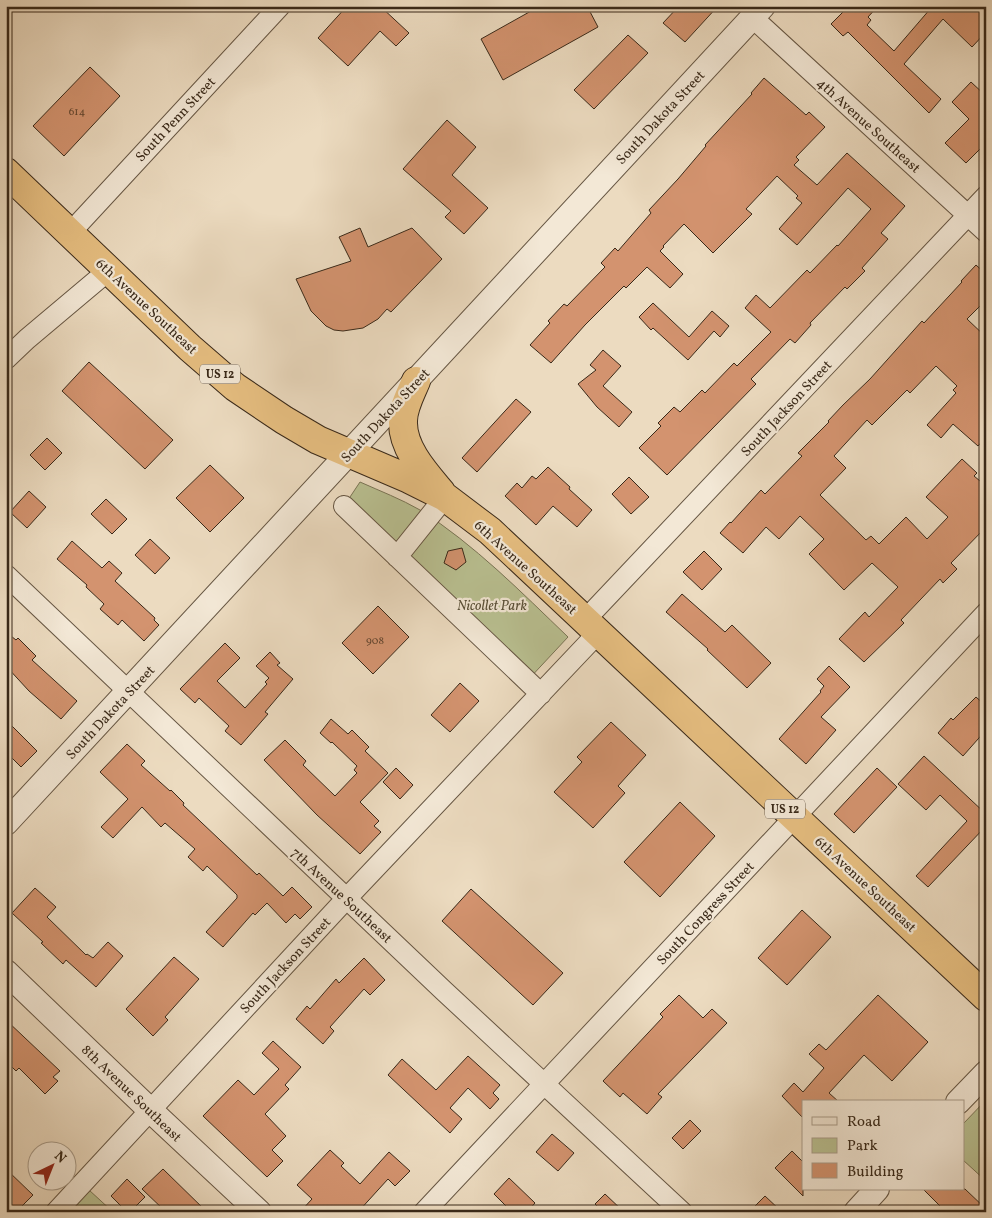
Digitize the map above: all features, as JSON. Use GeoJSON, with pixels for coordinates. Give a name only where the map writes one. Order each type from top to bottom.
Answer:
{"type":"FeatureCollection","features":[{"type":"Feature","properties":{"kind":"highway","name":"6th Avenue Southeast"},"geometry":{"type":"LineString","coordinates":[[6,172],[190,348],[235,387],[318,440],[409,479],[446,498],[490,531],[986,997]]}},
{"type":"Feature","properties":{"kind":"highway"},"geometry":{"type":"LineString","coordinates":[[416,381],[404,410],[405,436],[408,446],[424,472],[446,498]]}},
{"type":"Feature","properties":{"kind":"street","name":"South Penn Street"},"geometry":{"type":"LineString","coordinates":[[70,233],[280,6]]}},
{"type":"Feature","properties":{"kind":"street","name":"4th Avenue Southeast"},"geometry":{"type":"LineString","coordinates":[[758,12],[986,232]]}},
{"type":"Feature","properties":{"kind":"street","name":"South Dakota Street"},"geometry":{"type":"LineString","coordinates":[[6,822],[758,12]]}},
{"type":"Feature","properties":{"kind":"street","name":"South Jackson Street"},"geometry":{"type":"LineString","coordinates":[[56,1212],[346,899],[541,694],[592,627],[986,196]]}},
{"type":"Feature","properties":{"kind":"street"},"geometry":{"type":"LineString","coordinates":[[6,359],[109,270]]}},
{"type":"Feature","properties":{"kind":"street"},"geometry":{"type":"LineString","coordinates":[[397,557],[446,498]]}},
{"type":"Feature","properties":{"kind":"street"},"geometry":{"type":"LineString","coordinates":[[344,506],[541,694]]}},
{"type":"Feature","properties":{"kind":"street","name":"7th Avenue Southeast"},"geometry":{"type":"LineString","coordinates":[[6,575],[346,899],[682,1212]]}},
{"type":"Feature","properties":{"kind":"street","name":"South Congress Street"},"geometry":{"type":"LineString","coordinates":[[424,1212],[986,613]]}},
{"type":"Feature","properties":{"kind":"street","name":"8th Avenue Southeast"},"geometry":{"type":"LineString","coordinates":[[6,972],[259,1212]]}},
{"type":"Feature","properties":{"kind":"street"},"geometry":{"type":"LineString","coordinates":[[960,1100],[986,1072]]}},
{"type":"Feature","properties":{"kind":"street"},"geometry":{"type":"LineString","coordinates":[[856,1212],[876,1190]]}},
{"type":"Feature","properties":{"kind":"green space","name":"Nicollet Park"},"geometry":{"type":"Polygon","coordinates":[[[360,482],[413,506],[460,538],[515,586],[568,637],[527,681],[344,506],[360,482]]]}},
{"type":"Feature","properties":{"kind":"green space"},"geometry":{"type":"Polygon","coordinates":[[[986,1100],[986,1181],[964,1161],[964,1123],[986,1100]]]}},
{"type":"Feature","properties":{"kind":"green space"},"geometry":{"type":"Polygon","coordinates":[[[89,1190],[113,1212],[69,1212],[89,1190]]]}},
{"type":"Feature","properties":{"kind":"building"},"geometry":{"type":"Polygon","coordinates":[[[347,6],[380,6],[409,33],[396,46],[380,31],[348,66],[318,38],[347,6]]]}},
{"type":"Feature","properties":{"kind":"building"},"geometry":{"type":"Polygon","coordinates":[[[540,6],[587,6],[598,27],[503,80],[481,39],[540,6]]]}},
{"type":"Feature","properties":{"kind":"building"},"geometry":{"type":"Polygon","coordinates":[[[679,6],[718,6],[685,42],[663,23],[679,6]]]}},
{"type":"Feature","properties":{"kind":"building"},"geometry":{"type":"Polygon","coordinates":[[[849,6],[878,6],[868,17],[871,20],[867,25],[894,51],[931,8],[929,6],[986,6],[986,32],[972,47],[943,19],[904,64],[941,99],[929,113],[848,32],[843,36],[831,24],[849,6]]]}},
{"type":"Feature","properties":{"kind":"building"},"geometry":{"type":"Polygon","coordinates":[[[628,35],[648,53],[594,109],[574,90],[628,35]]]}},
{"type":"Feature","properties":{"kind":"building"},"geometry":{"type":"Polygon","coordinates":[[[90,67],[120,96],[64,156],[33,126],[90,67]]]}},
{"type":"Feature","properties":{"kind":"building"},"geometry":{"type":"Polygon","coordinates":[[[764,78],[806,115],[809,112],[825,127],[796,157],[799,160],[794,165],[817,185],[847,153],[905,206],[881,233],[888,239],[862,268],[865,271],[847,289],[845,287],[810,323],[811,325],[795,343],[790,339],[751,379],[756,384],[667,475],[639,448],[661,426],[658,423],[674,407],[680,412],[702,390],[705,393],[734,363],[737,366],[771,332],[745,308],[756,295],[770,308],[807,270],[810,273],[838,246],[871,209],[848,188],[797,245],[779,229],[802,203],[796,198],[798,196],[777,176],[746,209],[752,214],[713,253],[684,224],[660,251],[683,274],[670,288],[647,267],[626,288],[624,286],[585,325],[551,363],[530,345],[564,304],[567,306],[605,267],[601,263],[615,248],[618,251],[651,213],[649,210],[678,179],[764,78]]]}},
{"type":"Feature","properties":{"kind":"building"},"geometry":{"type":"Polygon","coordinates":[[[971,82],[986,96],[986,143],[966,163],[945,143],[969,119],[952,102],[971,82]]]}},
{"type":"Feature","properties":{"kind":"building"},"geometry":{"type":"Polygon","coordinates":[[[447,120],[476,147],[452,175],[488,208],[464,234],[445,217],[451,211],[403,169],[447,120]]]}},
{"type":"Feature","properties":{"kind":"building"},"geometry":{"type":"Polygon","coordinates":[[[360,228],[368,247],[412,228],[442,259],[391,312],[387,309],[378,319],[363,328],[343,331],[334,330],[326,326],[311,311],[296,279],[351,261],[339,237],[360,228]]]}},
{"type":"Feature","properties":{"kind":"building"},"geometry":{"type":"Polygon","coordinates":[[[976,265],[986,274],[986,300],[967,319],[986,337],[986,437],[978,446],[953,424],[941,438],[927,425],[956,393],[953,390],[957,386],[936,366],[910,393],[907,390],[872,425],[867,420],[834,456],[846,468],[820,495],[866,540],[871,536],[879,544],[906,517],[927,539],[948,517],[926,497],[962,459],[977,473],[974,476],[986,486],[986,527],[951,563],[957,569],[943,583],[940,579],[901,620],[904,623],[864,662],[839,639],[865,612],[869,617],[898,587],[872,563],[844,590],[809,554],[824,539],[800,516],[779,539],[766,527],[743,553],[720,533],[761,490],[765,494],[802,456],[798,453],[870,379],[922,321],[924,323],[976,265]]]}},
{"type":"Feature","properties":{"kind":"building"},"geometry":{"type":"Polygon","coordinates":[[[653,303],[689,337],[712,311],[729,326],[720,337],[714,331],[688,360],[653,328],[651,330],[639,317],[653,303]]]}},
{"type":"Feature","properties":{"kind":"building"},"geometry":{"type":"Polygon","coordinates":[[[603,350],[621,366],[603,386],[632,412],[619,427],[597,407],[578,384],[596,370],[590,365],[603,350]]]}},
{"type":"Feature","properties":{"kind":"building"},"geometry":{"type":"Polygon","coordinates":[[[89,362],[173,440],[145,469],[62,391],[89,362]]]}},
{"type":"Feature","properties":{"kind":"building"},"geometry":{"type":"Polygon","coordinates":[[[516,399],[531,412],[477,472],[462,458],[516,399]]]}},
{"type":"Feature","properties":{"kind":"building"},"geometry":{"type":"Polygon","coordinates":[[[47,438],[62,453],[45,470],[30,455],[47,438]]]}},
{"type":"Feature","properties":{"kind":"building"},"geometry":{"type":"Polygon","coordinates":[[[210,465],[244,498],[210,532],[176,498],[210,465]]]}},
{"type":"Feature","properties":{"kind":"building"},"geometry":{"type":"Polygon","coordinates":[[[548,467],[592,510],[577,527],[553,506],[536,525],[505,496],[517,483],[522,488],[532,476],[536,479],[548,467]]]}},
{"type":"Feature","properties":{"kind":"building"},"geometry":{"type":"Polygon","coordinates":[[[629,477],[649,497],[631,514],[612,494],[629,477]]]}},
{"type":"Feature","properties":{"kind":"building"},"geometry":{"type":"Polygon","coordinates":[[[29,491],[46,507],[27,528],[10,512],[29,491]]]}},
{"type":"Feature","properties":{"kind":"building"},"geometry":{"type":"Polygon","coordinates":[[[106,499],[127,519],[112,534],[91,514],[106,499]]]}},
{"type":"Feature","properties":{"kind":"building"},"geometry":{"type":"Polygon","coordinates":[[[150,539],[170,558],[155,574],[135,555],[150,539]]]}},
{"type":"Feature","properties":{"kind":"building"},"geometry":{"type":"Polygon","coordinates":[[[72,541],[102,568],[109,561],[122,573],[115,581],[155,618],[154,620],[159,625],[144,641],[122,620],[118,625],[100,609],[104,604],[86,587],[87,585],[57,559],[72,541]]]}},
{"type":"Feature","properties":{"kind":"building"},"geometry":{"type":"Polygon","coordinates":[[[462,548],[466,562],[456,570],[444,563],[448,551],[462,548]]]}},
{"type":"Feature","properties":{"kind":"building"},"geometry":{"type":"Polygon","coordinates":[[[704,551],[722,569],[702,590],[683,572],[704,551]]]}},
{"type":"Feature","properties":{"kind":"building"},"geometry":{"type":"Polygon","coordinates":[[[682,594],[725,632],[732,625],[771,663],[747,688],[708,649],[666,612],[682,594]]]}},
{"type":"Feature","properties":{"kind":"building"},"geometry":{"type":"Polygon","coordinates":[[[378,606],[409,637],[373,674],[342,643],[378,606]]]}},
{"type":"Feature","properties":{"kind":"building"},"geometry":{"type":"Polygon","coordinates":[[[6,632],[16,640],[18,638],[36,656],[32,660],[77,701],[61,719],[29,691],[6,666],[6,632]]]}},
{"type":"Feature","properties":{"kind":"building"},"geometry":{"type":"Polygon","coordinates":[[[225,643],[240,658],[217,681],[245,708],[267,684],[265,682],[269,678],[256,666],[270,652],[280,663],[277,665],[293,679],[265,712],[268,714],[241,745],[225,731],[229,726],[199,698],[195,703],[180,689],[225,643]]]}},
{"type":"Feature","properties":{"kind":"building"},"geometry":{"type":"Polygon","coordinates":[[[829,666],[850,687],[821,717],[836,730],[806,764],[779,739],[821,692],[824,686],[817,679],[829,666]]]}},
{"type":"Feature","properties":{"kind":"building"},"geometry":{"type":"Polygon","coordinates":[[[460,683],[479,701],[450,732],[431,715],[460,683]]]}},
{"type":"Feature","properties":{"kind":"building"},"geometry":{"type":"Polygon","coordinates":[[[976,697],[986,706],[986,730],[963,756],[938,733],[951,718],[953,720],[976,697]]]}},
{"type":"Feature","properties":{"kind":"building"},"geometry":{"type":"Polygon","coordinates":[[[331,719],[348,734],[352,730],[369,747],[365,751],[388,773],[360,802],[379,821],[374,826],[381,832],[360,854],[317,815],[264,760],[285,740],[306,761],[303,765],[335,796],[357,773],[354,770],[357,766],[320,733],[331,719]]]}},
{"type":"Feature","properties":{"kind":"building"},"geometry":{"type":"Polygon","coordinates":[[[6,720],[37,751],[21,767],[6,752],[6,720]]]}},
{"type":"Feature","properties":{"kind":"building"},"geometry":{"type":"Polygon","coordinates":[[[611,722],[646,755],[618,786],[625,793],[593,828],[554,792],[582,762],[577,757],[611,722]]]}},
{"type":"Feature","properties":{"kind":"building"},"geometry":{"type":"Polygon","coordinates":[[[127,744],[145,761],[141,765],[171,790],[184,803],[183,805],[257,875],[259,873],[283,896],[292,887],[312,907],[300,919],[295,914],[286,923],[267,903],[255,915],[253,913],[223,947],[206,932],[237,898],[237,895],[207,866],[203,871],[188,857],[195,849],[165,823],[161,827],[142,807],[113,838],[101,827],[128,799],[100,772],[127,744]]]}},
{"type":"Feature","properties":{"kind":"building"},"geometry":{"type":"Polygon","coordinates":[[[924,756],[986,814],[986,826],[928,887],[916,876],[967,821],[940,795],[926,810],[898,784],[924,756]]]}},
{"type":"Feature","properties":{"kind":"building"},"geometry":{"type":"Polygon","coordinates":[[[396,768],[413,785],[400,799],[383,782],[396,768]]]}},
{"type":"Feature","properties":{"kind":"building"},"geometry":{"type":"Polygon","coordinates":[[[877,768],[897,787],[854,833],[834,814],[877,768]]]}},
{"type":"Feature","properties":{"kind":"building"},"geometry":{"type":"Polygon","coordinates":[[[680,802],[715,836],[660,897],[624,862],[680,802]]]}},
{"type":"Feature","properties":{"kind":"building"},"geometry":{"type":"Polygon","coordinates":[[[35,888],[56,907],[47,917],[86,955],[93,958],[108,942],[123,956],[96,987],[66,960],[63,964],[12,913],[35,888]]]}},
{"type":"Feature","properties":{"kind":"building"},"geometry":{"type":"Polygon","coordinates":[[[471,889],[563,973],[533,1005],[442,921],[471,889]]]}},
{"type":"Feature","properties":{"kind":"building"},"geometry":{"type":"Polygon","coordinates":[[[802,910],[831,937],[787,985],[758,958],[802,910]]]}},
{"type":"Feature","properties":{"kind":"building"},"geometry":{"type":"Polygon","coordinates":[[[174,957],[199,979],[165,1017],[168,1020],[153,1036],[126,1009],[174,957]]]}},
{"type":"Feature","properties":{"kind":"building"},"geometry":{"type":"Polygon","coordinates":[[[364,958],[385,980],[370,995],[364,989],[330,1027],[334,1031],[323,1044],[296,1019],[307,1006],[310,1009],[336,979],[339,983],[364,958]]]}},
{"type":"Feature","properties":{"kind":"building"},"geometry":{"type":"Polygon","coordinates":[[[679,995],[703,1018],[712,1009],[727,1023],[658,1094],[662,1097],[647,1114],[623,1093],[620,1097],[603,1081],[663,1017],[660,1014],[679,995]]]}},
{"type":"Feature","properties":{"kind":"building"},"geometry":{"type":"Polygon","coordinates":[[[878,995],[928,1042],[892,1081],[864,1055],[829,1093],[837,1100],[802,1100],[802,1117],[782,1096],[794,1083],[803,1092],[824,1068],[809,1054],[819,1044],[826,1050],[878,995]]]}},
{"type":"Feature","properties":{"kind":"building"},"geometry":{"type":"Polygon","coordinates":[[[6,1020],[60,1071],[53,1077],[58,1081],[45,1094],[19,1068],[16,1071],[6,1061],[6,1020]]]}},
{"type":"Feature","properties":{"kind":"building"},"geometry":{"type":"Polygon","coordinates":[[[273,1041],[301,1067],[285,1085],[289,1089],[265,1114],[286,1136],[272,1150],[283,1161],[267,1177],[203,1116],[238,1080],[254,1095],[279,1069],[262,1053],[273,1041]]]}},
{"type":"Feature","properties":{"kind":"building"},"geometry":{"type":"Polygon","coordinates":[[[468,1056],[500,1085],[493,1093],[499,1099],[490,1109],[468,1088],[450,1108],[462,1119],[450,1133],[388,1075],[402,1059],[436,1090],[468,1056]]]}},
{"type":"Feature","properties":{"kind":"building"},"geometry":{"type":"Polygon","coordinates":[[[690,1120],[701,1131],[683,1149],[672,1138],[690,1120]]]}},
{"type":"Feature","properties":{"kind":"building"},"geometry":{"type":"Polygon","coordinates":[[[552,1134],[574,1153],[558,1171],[536,1152],[552,1134]]]}},
{"type":"Feature","properties":{"kind":"building"},"geometry":{"type":"Polygon","coordinates":[[[330,1150],[344,1163],[341,1166],[360,1184],[389,1152],[410,1171],[395,1186],[388,1179],[358,1212],[300,1212],[312,1199],[297,1185],[330,1150]]]}},
{"type":"Feature","properties":{"kind":"building"},"geometry":{"type":"Polygon","coordinates":[[[792,1151],[802,1161],[803,1196],[775,1168],[792,1151]]]}},
{"type":"Feature","properties":{"kind":"building"},"geometry":{"type":"Polygon","coordinates":[[[6,1169],[33,1195],[16,1212],[6,1212],[6,1169]]]}},
{"type":"Feature","properties":{"kind":"building"},"geometry":{"type":"Polygon","coordinates":[[[163,1169],[207,1212],[166,1212],[142,1189],[163,1169]]]}},
{"type":"Feature","properties":{"kind":"building"},"geometry":{"type":"Polygon","coordinates":[[[509,1178],[535,1203],[527,1212],[512,1212],[494,1194],[509,1178]]]}},
{"type":"Feature","properties":{"kind":"building"},"geometry":{"type":"Polygon","coordinates":[[[127,1179],[145,1197],[130,1212],[127,1212],[111,1196],[127,1179]]]}},
{"type":"Feature","properties":{"kind":"building"},"geometry":{"type":"Polygon","coordinates":[[[965,1189],[986,1209],[986,1212],[946,1212],[924,1190],[965,1189]]]}},
{"type":"Feature","properties":{"kind":"building"},"geometry":{"type":"Polygon","coordinates":[[[605,1194],[624,1212],[603,1212],[595,1204],[605,1194]]]}},
{"type":"Feature","properties":{"kind":"building"},"geometry":{"type":"Polygon","coordinates":[[[765,1196],[782,1212],[749,1212],[765,1196]]]}}]}
